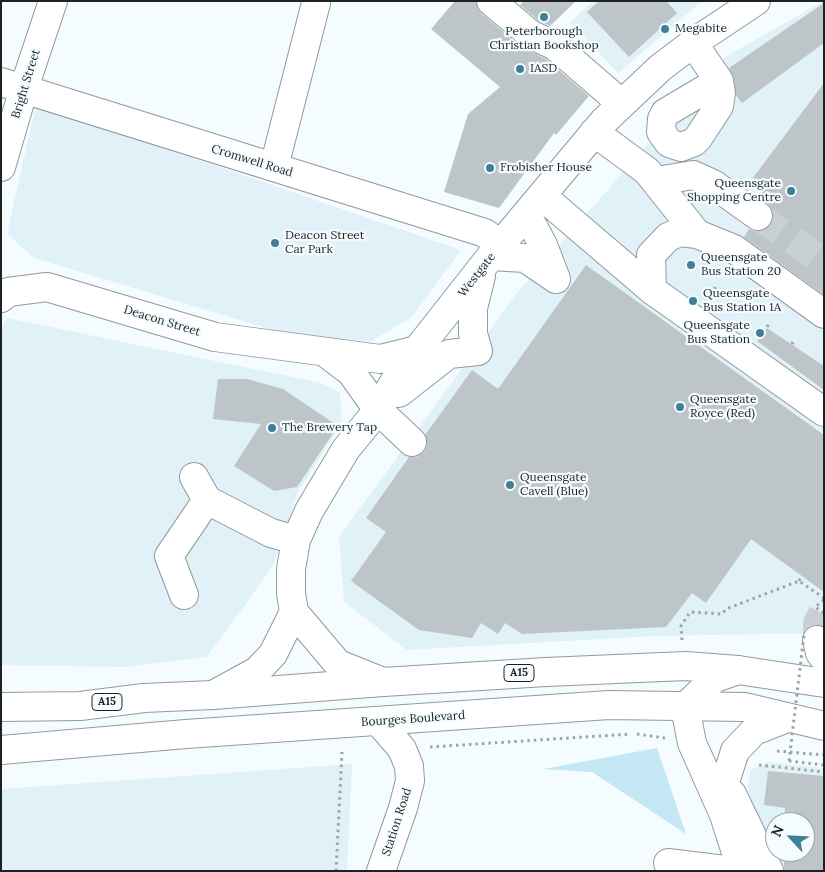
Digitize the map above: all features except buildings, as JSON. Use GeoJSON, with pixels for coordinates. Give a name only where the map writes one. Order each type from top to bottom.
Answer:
{"type":"FeatureCollection","features":[{"type":"Feature","properties":{"kind":"street","name":"Bright Street"},"geometry":{"type":"LineString","coordinates":[[1,167],[13,85],[53,1]]}},
{"type":"Feature","properties":{"kind":"street"},"geometry":{"type":"LineString","coordinates":[[491,1],[530,34],[555,46],[621,103]]}},
{"type":"Feature","properties":{"kind":"street","name":"Westgate"},"geometry":{"type":"LineString","coordinates":[[294,612],[291,569],[296,540],[309,511],[346,450],[378,410],[394,382],[417,350],[594,132],[621,103],[693,43],[756,1]]}},
{"type":"Feature","properties":{"kind":"street"},"geometry":{"type":"LineString","coordinates":[[274,167],[316,3]]}},
{"type":"Feature","properties":{"kind":"street"},"geometry":{"type":"LineString","coordinates":[[693,43],[719,81]]}},
{"type":"Feature","properties":{"kind":"street","name":"Cromwell Road"},"geometry":{"type":"LineString","coordinates":[[13,85],[68,104],[485,233],[491,257]]}},
{"type":"Feature","properties":{"kind":"street"},"geometry":{"type":"LineString","coordinates":[[594,132],[647,171],[657,181],[697,234]]}},
{"type":"Feature","properties":{"kind":"street"},"geometry":{"type":"LineString","coordinates":[[657,181],[693,175],[713,184],[758,216]]}},
{"type":"Feature","properties":{"kind":"street"},"geometry":{"type":"LineString","coordinates":[[378,410],[421,373],[449,354],[478,351],[473,334],[473,308],[491,257],[526,258],[556,279],[543,246],[535,206]]}},
{"type":"Feature","properties":{"kind":"street"},"geometry":{"type":"LineString","coordinates":[[535,206],[824,412]]}},
{"type":"Feature","properties":{"kind":"street"},"geometry":{"type":"LineString","coordinates":[[652,290],[651,254],[668,237],[680,232],[697,234],[734,249],[824,314]]}},
{"type":"Feature","properties":{"kind":"street","name":"Deacon Street"},"geometry":{"type":"LineString","coordinates":[[1,298],[8,292],[47,287],[215,337],[380,359],[417,350]]}},
{"type":"Feature","properties":{"kind":"street","name":"Deacon Street"},"geometry":{"type":"LineString","coordinates":[[326,353],[352,372],[378,410],[412,442],[386,435],[371,438],[346,450]]}},
{"type":"Feature","properties":{"kind":"street"},"geometry":{"type":"LineString","coordinates":[[184,595],[169,556],[200,488],[272,533],[296,540]]}},
{"type":"Feature","properties":{"kind":"street"},"geometry":{"type":"LineString","coordinates":[[213,695],[257,671],[273,654],[294,612],[338,664],[383,682]]}},
{"type":"Feature","properties":{"kind":"street","name":"A15"},"geometry":{"type":"LineString","coordinates":[[1,707],[80,706],[144,698],[213,695],[383,682],[546,672],[678,667],[738,670],[824,683]]}},
{"type":"Feature","properties":{"kind":"street"},"geometry":{"type":"LineString","coordinates":[[674,866],[741,870],[724,815],[694,750],[685,707],[715,678],[738,670]]}},
{"type":"Feature","properties":{"kind":"street","name":"Bourges Boulevard"},"geometry":{"type":"LineString","coordinates":[[1,750],[186,734],[609,705],[745,707],[824,726]]}},
{"type":"Feature","properties":{"kind":"street"},"geometry":{"type":"LineString","coordinates":[[724,815],[723,788],[735,751],[754,731],[787,718]]}},
{"type":"Feature","properties":{"kind":"street","name":"Station Road"},"geometry":{"type":"LineString","coordinates":[[379,722],[402,749],[409,766],[410,781],[403,808],[380,871]]}},
{"type":"Feature","properties":{"kind":"street"},"geometry":{"type":"LineString","coordinates":[[725,779],[769,871]]}},
{"type":"Feature","properties":{"kind":"path"},"geometry":{"type":"LineString","coordinates":[[682,640],[682,626],[690,612],[722,614],[726,609],[799,581],[802,576]]}},
{"type":"Feature","properties":{"kind":"path"},"geometry":{"type":"LineString","coordinates":[[799,581],[824,599],[815,607],[824,613]]}},
{"type":"Feature","properties":{"kind":"path"},"geometry":{"type":"LineString","coordinates":[[815,645],[789,761],[824,765]]}},
{"type":"Feature","properties":{"kind":"path"},"geometry":{"type":"LineString","coordinates":[[432,747],[635,734],[669,739]]}},
{"type":"Feature","properties":{"kind":"path"},"geometry":{"type":"LineString","coordinates":[[768,753],[777,751],[824,755]]}},
{"type":"Feature","properties":{"kind":"path"},"geometry":{"type":"LineString","coordinates":[[336,871],[342,752]]}},
{"type":"Feature","properties":{"kind":"path"},"geometry":{"type":"LineString","coordinates":[[758,765],[824,772]]}},
{"type":"Feature","properties":{"kind":"shaded area"},"geometry":{"type":"Polygon","coordinates":[[[593,1],[702,1],[618,73],[570,22],[593,1]]]}},
{"type":"Feature","properties":{"kind":"shaded area"},"geometry":{"type":"Polygon","coordinates":[[[824,1],[824,633],[653,636],[407,650],[344,602],[339,537],[517,293],[725,57],[824,1]]]}},
{"type":"Feature","properties":{"kind":"shaded area","name":"Deacon Street Car Park"},"geometry":{"type":"Polygon","coordinates":[[[36,104],[461,250],[412,317],[372,341],[296,337],[34,258],[7,234],[36,104]]]}},
{"type":"Feature","properties":{"kind":"shaded area"},"geometry":{"type":"Polygon","coordinates":[[[7,318],[321,383],[340,393],[342,423],[298,492],[273,566],[207,657],[125,667],[1,665],[1,327],[7,318]]]}},
{"type":"Feature","properties":{"kind":"shaded area"},"geometry":{"type":"Polygon","coordinates":[[[657,748],[686,834],[592,772],[543,769],[657,748]]]}},
{"type":"Feature","properties":{"kind":"shaded area"},"geometry":{"type":"Polygon","coordinates":[[[768,762],[824,768],[824,871],[767,871],[748,787],[750,770],[768,762]]]}},
{"type":"Feature","properties":{"kind":"shaded area"},"geometry":{"type":"Polygon","coordinates":[[[352,764],[347,871],[1,871],[1,789],[352,764]]]}},
{"type":"Feature","properties":{"kind":"tunnel"},"geometry":{"type":"LineString","coordinates":[[758,216],[824,262]]}},
{"type":"Feature","properties":{"kind":"tunnel"},"geometry":{"type":"LineString","coordinates":[[817,640],[817,623],[824,610]]}},
{"type":"Feature","properties":{"kind":"place","name":"Peterborough Christian Bookshop"},"geometry":{"type":"Point","coordinates":[544,17]}},
{"type":"Feature","properties":{"kind":"place","name":"Megabite"},"geometry":{"type":"Point","coordinates":[665,29]}},
{"type":"Feature","properties":{"kind":"place","name":"IASD"},"geometry":{"type":"Point","coordinates":[520,69]}},
{"type":"Feature","properties":{"kind":"place","name":"Frobisher House"},"geometry":{"type":"Point","coordinates":[490,168]}},
{"type":"Feature","properties":{"kind":"place","name":"Queensgate Shopping Centre"},"geometry":{"type":"Point","coordinates":[791,191]}},
{"type":"Feature","properties":{"kind":"place","name":"Deacon Street Car Park"},"geometry":{"type":"Point","coordinates":[275,243]}},
{"type":"Feature","properties":{"kind":"place","name":"Queensgate Bus Station 20"},"geometry":{"type":"Point","coordinates":[691,265]}},
{"type":"Feature","properties":{"kind":"place","name":"Queensgate Bus Station 1A"},"geometry":{"type":"Point","coordinates":[693,301]}},
{"type":"Feature","properties":{"kind":"place","name":"Queensgate Bus Station"},"geometry":{"type":"Point","coordinates":[760,333]}},
{"type":"Feature","properties":{"kind":"place","name":"Queensgate Royce (Red)"},"geometry":{"type":"Point","coordinates":[680,407]}},
{"type":"Feature","properties":{"kind":"place","name":"The Brewery Tap"},"geometry":{"type":"Point","coordinates":[272,428]}},
{"type":"Feature","properties":{"kind":"place","name":"Queensgate Cavell (Blue)"},"geometry":{"type":"Point","coordinates":[510,485]}}]}
